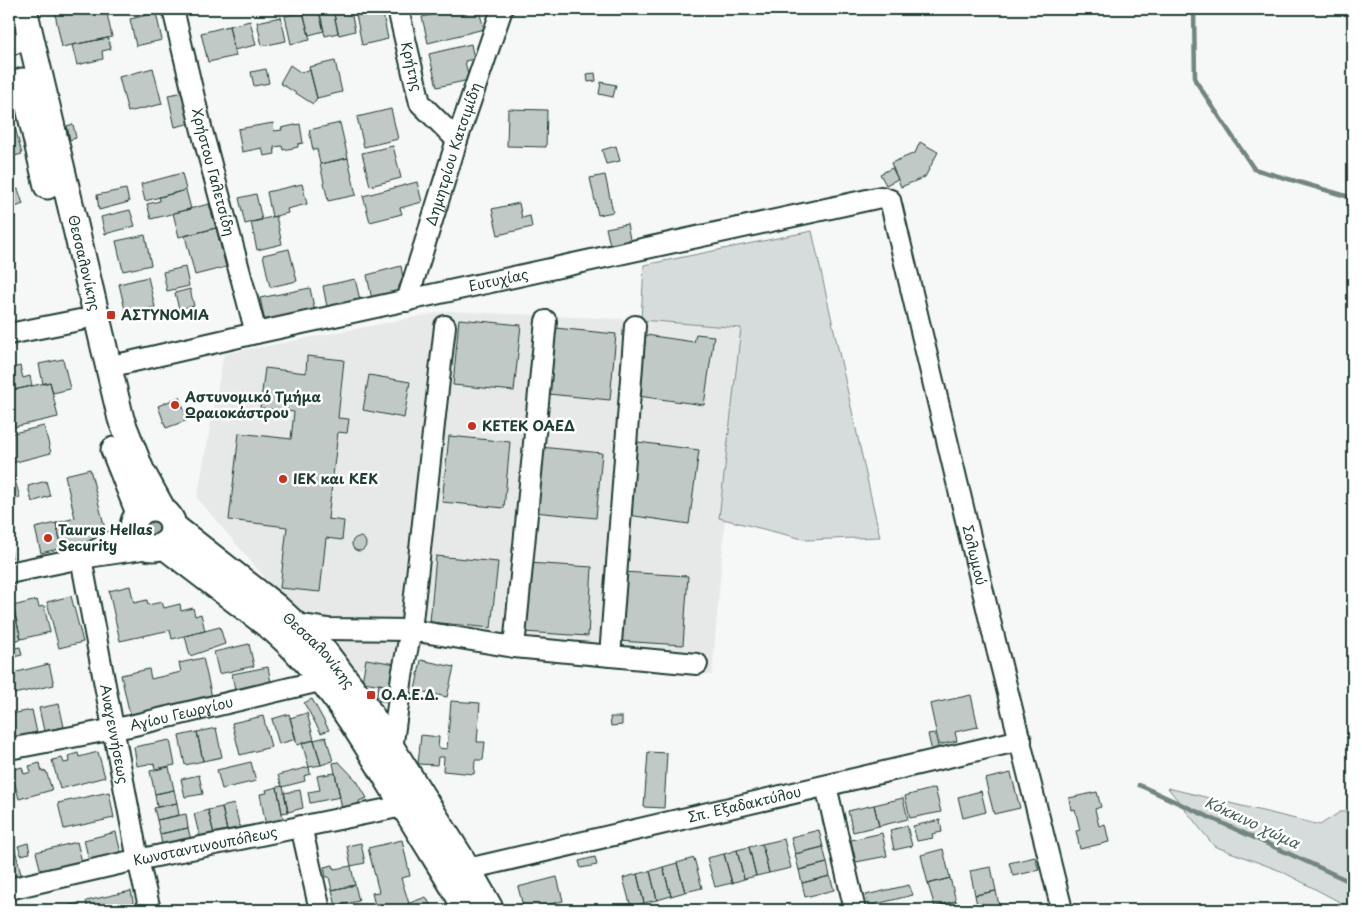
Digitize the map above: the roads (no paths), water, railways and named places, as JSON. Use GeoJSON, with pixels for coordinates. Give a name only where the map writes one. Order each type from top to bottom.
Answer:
{"type":"FeatureCollection","features":[{"type":"Feature","properties":{"kind":"main road","name":"Θεσσαλονίκης"},"geometry":{"type":"LineString","coordinates":[[24,9],[108,367],[154,529],[297,624],[341,671],[468,869],[491,910]]}},
{"type":"Feature","properties":{"kind":"main road","name":"Θεσσαλονίκης"},"geometry":{"type":"LineString","coordinates":[[9,18],[12,44],[106,430],[154,529],[292,645],[324,680],[357,727],[467,910]]}},
{"type":"Feature","properties":{"kind":"street","name":"Χρήστου Γαλετσίδη"},"geometry":{"type":"LineString","coordinates":[[175,9],[202,130],[256,332]]}},
{"type":"Feature","properties":{"kind":"street","name":"Κρήτης"},"geometry":{"type":"LineString","coordinates":[[398,9],[420,103],[456,140]]}},
{"type":"Feature","properties":{"kind":"street","name":"Δημητρίου Κατσιμίδη"},"geometry":{"type":"LineString","coordinates":[[407,301],[456,140],[502,9]]}},
{"type":"Feature","properties":{"kind":"street","name":"Ευτυχίας"},"geometry":{"type":"LineString","coordinates":[[108,367],[256,332],[407,301],[881,197],[890,200]]}},
{"type":"Feature","properties":{"kind":"street","name":"Σολωμού"},"geometry":{"type":"LineString","coordinates":[[890,200],[991,625],[1062,910]]}},
{"type":"Feature","properties":{"kind":"street"},"geometry":{"type":"LineString","coordinates":[[9,334],[80,320]]}},
{"type":"Feature","properties":{"kind":"street"},"geometry":{"type":"LineString","coordinates":[[514,647],[546,321]]}},
{"type":"Feature","properties":{"kind":"street"},"geometry":{"type":"LineString","coordinates":[[392,749],[402,676],[411,630],[445,326]]}},
{"type":"Feature","properties":{"kind":"street"},"geometry":{"type":"LineString","coordinates":[[610,656],[635,326]]}},
{"type":"Feature","properties":{"kind":"street"},"geometry":{"type":"LineString","coordinates":[[9,574],[81,558],[154,529]]}},
{"type":"Feature","properties":{"kind":"street","name":"Αναγεννήσεως"},"geometry":{"type":"LineString","coordinates":[[81,558],[138,860],[150,910]]}},
{"type":"Feature","properties":{"kind":"street"},"geometry":{"type":"LineString","coordinates":[[297,624],[328,629],[411,630],[514,647],[697,664]]}},
{"type":"Feature","properties":{"kind":"street","name":"Αγίου Γεωργίου"},"geometry":{"type":"LineString","coordinates":[[9,749],[113,730],[324,680]]}},
{"type":"Feature","properties":{"kind":"street","name":"Σπ. Εξαδακτύλου"},"geometry":{"type":"LineString","coordinates":[[468,869],[1021,740]]}},
{"type":"Feature","properties":{"kind":"street"},"geometry":{"type":"LineString","coordinates":[[826,786],[855,910]]}},
{"type":"Feature","properties":{"kind":"street","name":"Κωνσταντινουπόλεως"},"geometry":{"type":"LineString","coordinates":[[9,889],[138,860],[403,806]]}},
{"type":"Feature","properties":{"kind":"street"},"geometry":{"type":"LineString","coordinates":[[301,826],[320,910]]}},
{"type":"Feature","properties":{"kind":"waterway","name":"Κόκκινο χώμα"},"geometry":{"type":"LineString","coordinates":[[1194,9],[1195,80],[1254,169],[1353,198]]}},
{"type":"Feature","properties":{"kind":"waterway","name":"Κόκκινο χώμα"},"geometry":{"type":"LineString","coordinates":[[1139,785],[1353,883]]}},
{"type":"Feature","properties":{"kind":"place","name":"ΑΣΤΥΝΟΜΙΑ"},"geometry":{"type":"Point","coordinates":[111,315]}},
{"type":"Feature","properties":{"kind":"place","name":"Αστυνομικό Τμήμα Ωραιοκάστρου"},"geometry":{"type":"Point","coordinates":[175,405]}},
{"type":"Feature","properties":{"kind":"place","name":"ΚΕΤΕΚ ΟΑΕΔ"},"geometry":{"type":"Point","coordinates":[472,426]}},
{"type":"Feature","properties":{"kind":"place","name":"ΙΕΚ και ΚΕΚ"},"geometry":{"type":"Point","coordinates":[283,479]}},
{"type":"Feature","properties":{"kind":"place","name":"Taurus Hellas Security"},"geometry":{"type":"Point","coordinates":[48,538]}},
{"type":"Feature","properties":{"kind":"place","name":"Ο.Α.Ε.Δ."},"geometry":{"type":"Point","coordinates":[371,695]}}]}
